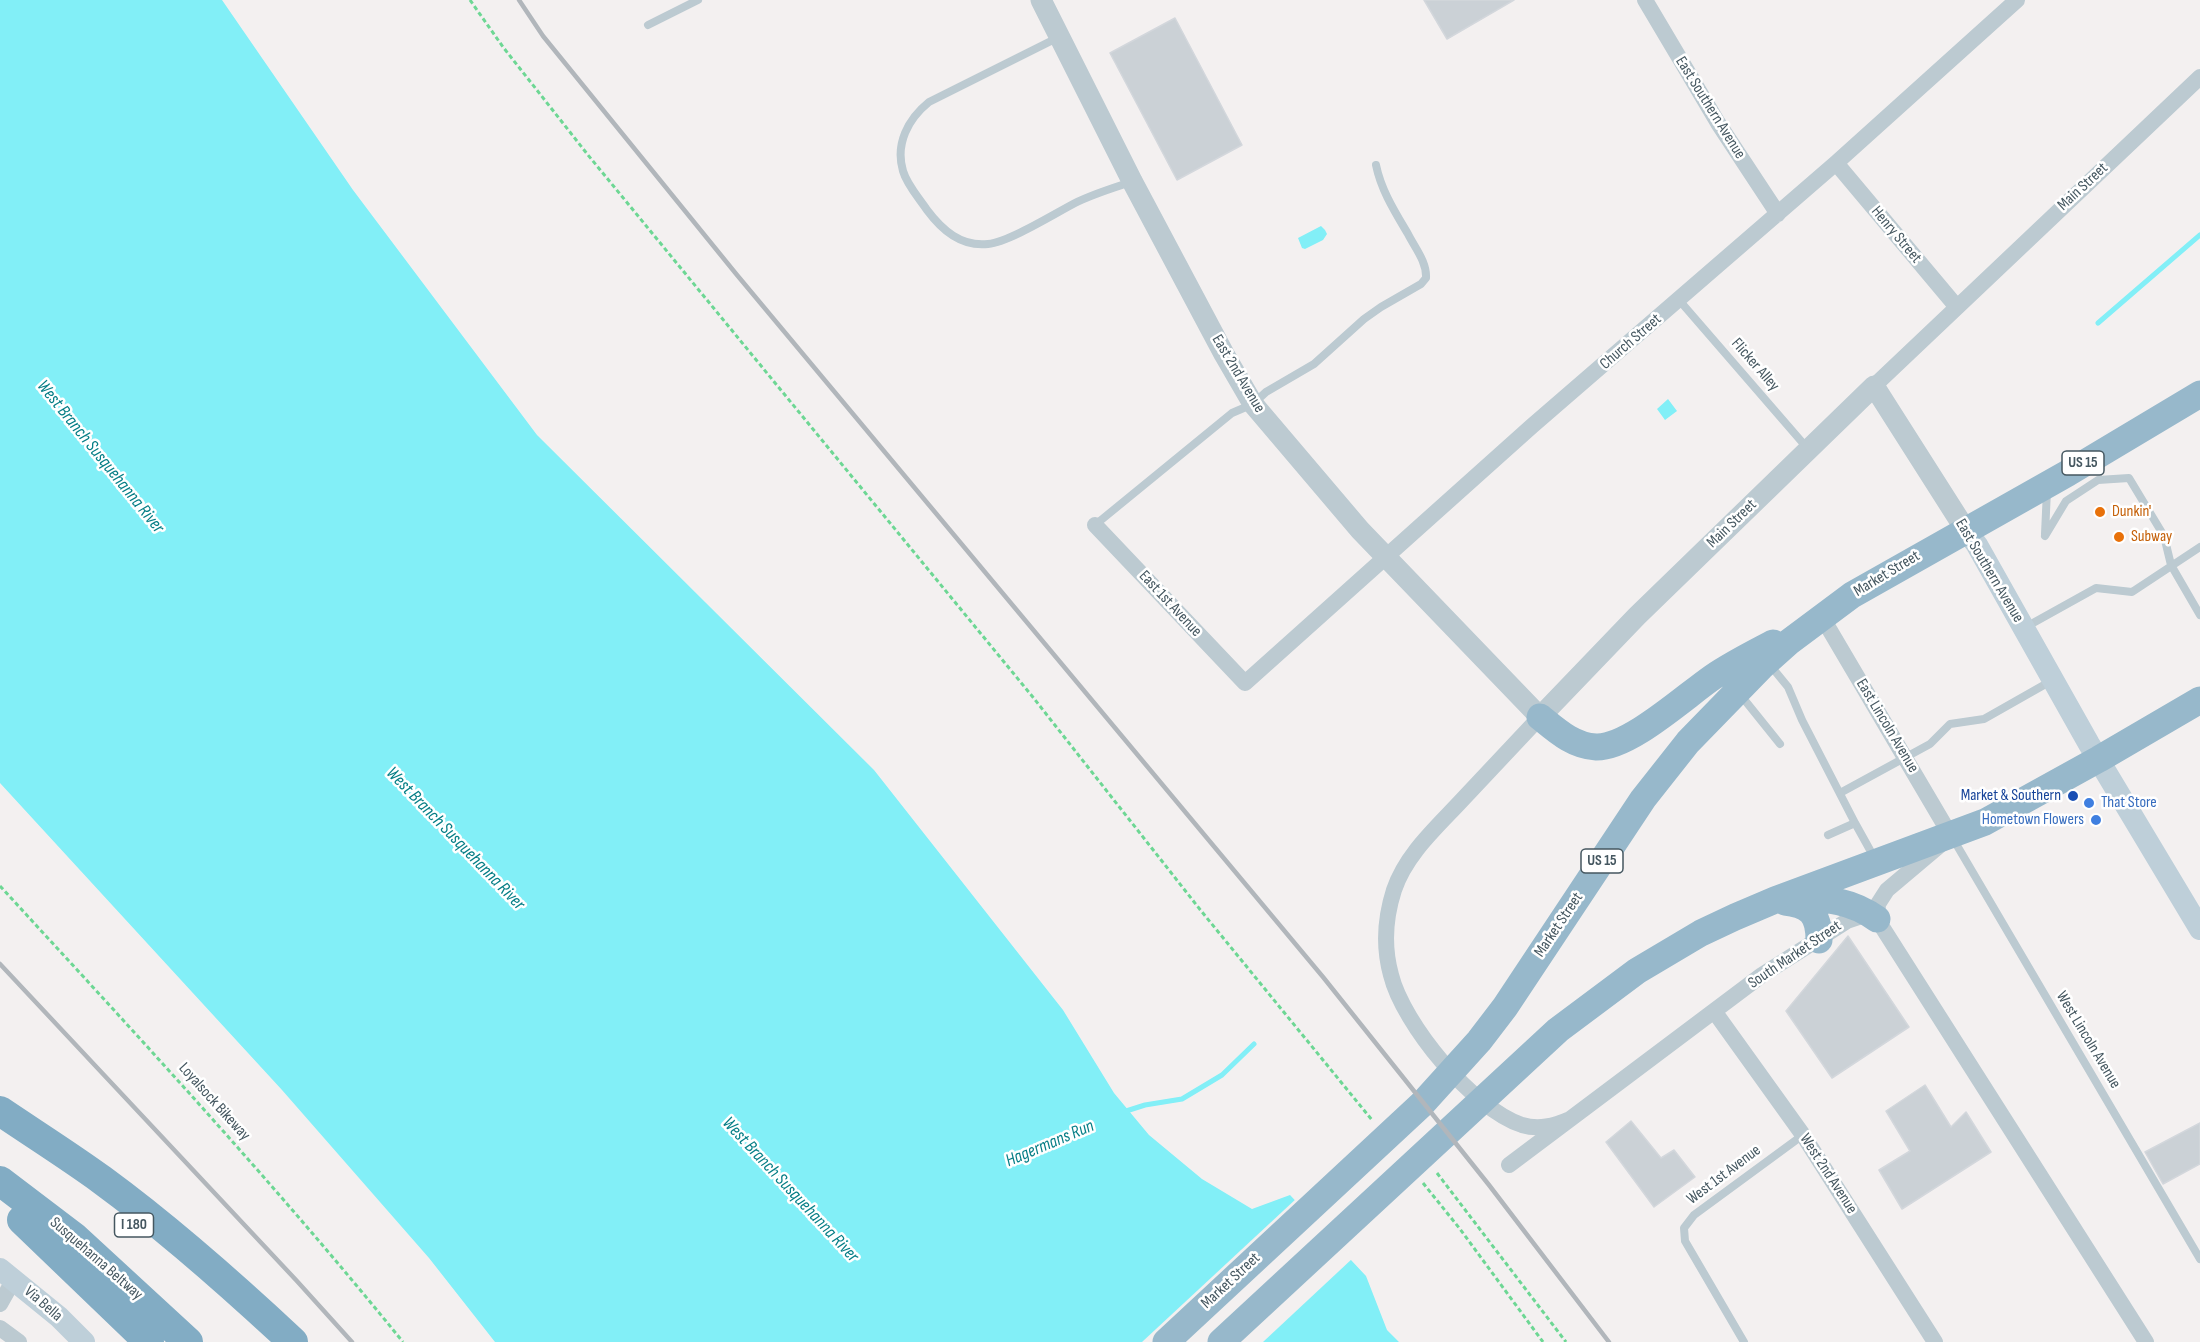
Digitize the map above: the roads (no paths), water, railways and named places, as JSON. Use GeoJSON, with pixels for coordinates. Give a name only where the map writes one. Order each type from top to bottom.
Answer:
{"type":"FeatureCollection","features":[{"type":"Feature","properties":{"kind":"highway","name":"US 15"},"geometry":{"type":"LineString","coordinates":[[1965,530],[2200,394]]}},
{"type":"Feature","properties":{"kind":"highway","name":"Market Street"},"geometry":{"type":"LineString","coordinates":[[1166,1342],[1422,1104],[1479,1041],[1505,1007],[1643,799],[1688,742],[1737,690],[1767,661],[1852,595],[1965,530]]}},
{"type":"Feature","properties":{"kind":"highway"},"geometry":{"type":"LineString","coordinates":[[1540,717],[1575,742],[1594,747],[1613,745],[1632,735],[1732,665],[1822,617]]}},
{"type":"Feature","properties":{"kind":"highway"},"geometry":{"type":"LineString","coordinates":[[1221,1342],[1558,1030],[1637,971],[1701,933],[1775,900],[1951,836],[2010,809],[2200,700]]}},
{"type":"Feature","properties":{"kind":"highway"},"geometry":{"type":"LineString","coordinates":[[1775,900],[1831,899],[1856,906],[1877,919]]}},
{"type":"Feature","properties":{"kind":"highway"},"geometry":{"type":"LineString","coordinates":[[1775,900],[1804,906],[1812,913],[1819,928],[1819,940]]}},
{"type":"Feature","properties":{"kind":"highway"},"geometry":{"type":"LineString","coordinates":[[0,1111],[100,1179],[141,1210],[180,1241],[293,1342]]}},
{"type":"Feature","properties":{"kind":"highway","name":"I 180"},"geometry":{"type":"LineString","coordinates":[[0,1116],[84,1181],[194,1277],[263,1342]]}},
{"type":"Feature","properties":{"kind":"highway","name":"Susquehanna Beltway"},"geometry":{"type":"LineString","coordinates":[[0,1181],[75,1238],[188,1342]]}},
{"type":"Feature","properties":{"kind":"highway"},"geometry":{"type":"LineString","coordinates":[[0,1199],[149,1342]]}},
{"type":"Feature","properties":{"kind":"main road","name":"East Southern Avenue"},"geometry":{"type":"LineString","coordinates":[[1965,530],[1977,545],[2053,680],[2200,929]]}},
{"type":"Feature","properties":{"kind":"main road","name":"Via Bella"},"geometry":{"type":"LineString","coordinates":[[7,1274],[59,1317],[84,1342]]}},
{"type":"Feature","properties":{"kind":"street","name":"East 2nd Avenue"},"geometry":{"type":"LineString","coordinates":[[1041,0],[1132,181],[1253,404],[1360,530],[1540,717]]}},
{"type":"Feature","properties":{"kind":"street","name":"East Southern Avenue"},"geometry":{"type":"LineString","coordinates":[[1645,0],[1718,123],[1779,214]]}},
{"type":"Feature","properties":{"kind":"street","name":"Church Street"},"geometry":{"type":"LineString","coordinates":[[1245,683],[1532,426],[1779,214],[2017,0]]}},
{"type":"Feature","properties":{"kind":"street","name":"Main Street"},"geometry":{"type":"LineString","coordinates":[[1418,1029],[1407,1014],[1395,988],[1388,959],[1387,923],[1395,887],[1418,848],[1637,616],[1956,306],[2200,77]]}},
{"type":"Feature","properties":{"kind":"street","name":"Henry Street"},"geometry":{"type":"LineString","coordinates":[[1836,163],[1956,306]]}},
{"type":"Feature","properties":{"kind":"street","name":"East Southern Avenue"},"geometry":{"type":"LineString","coordinates":[[1874,386],[1965,530]]}},
{"type":"Feature","properties":{"kind":"street","name":"East 1st Avenue"},"geometry":{"type":"LineString","coordinates":[[1095,525],[1245,683]]}},
{"type":"Feature","properties":{"kind":"street","name":"East Lincoln Avenue"},"geometry":{"type":"LineString","coordinates":[[1822,617],[1951,836]]}},
{"type":"Feature","properties":{"kind":"street"},"geometry":{"type":"LineString","coordinates":[[1951,836],[1887,890],[1878,904],[1877,919],[2146,1342]]}},
{"type":"Feature","properties":{"kind":"street","name":"South Market Street"},"geometry":{"type":"LineString","coordinates":[[1509,1165],[1762,975],[1855,917],[1869,916],[1877,919]]}},
{"type":"Feature","properties":{"kind":"street","name":"West 2nd Avenue"},"geometry":{"type":"LineString","coordinates":[[1714,1011],[1803,1135],[1935,1342]]}},
{"type":"Feature","properties":{"kind":"street","name":"South Market Street"},"geometry":{"type":"LineString","coordinates":[[1418,1029],[1456,1077],[1494,1111],[1521,1125],[1532,1127],[1556,1125],[1570,1119]]}},
{"type":"Feature","properties":{"kind":"street"},"geometry":{"type":"LineString","coordinates":[[0,1304],[7,1274]]}},
{"type":"Feature","properties":{"kind":"street"},"geometry":{"type":"LineString","coordinates":[[0,1328],[18,1342]]}},
{"type":"Feature","properties":{"kind":"lane"},"geometry":{"type":"LineString","coordinates":[[648,25],[698,0]]}},
{"type":"Feature","properties":{"kind":"lane"},"geometry":{"type":"LineString","coordinates":[[1060,37],[929,102],[911,120],[903,136],[901,158],[904,175],[941,228],[955,237],[988,244],[1006,238],[1079,201],[1132,181]]}},
{"type":"Feature","properties":{"kind":"lane"},"geometry":{"type":"LineString","coordinates":[[1095,525],[1233,413],[1253,404],[1266,392],[1314,364],[1364,319],[1421,284],[1426,278],[1424,262],[1390,203],[1378,177],[1376,165]]}},
{"type":"Feature","properties":{"kind":"lane","name":"Flicker Alley"},"geometry":{"type":"LineString","coordinates":[[1679,300],[1809,449]]}},
{"type":"Feature","properties":{"kind":"lane"},"geometry":{"type":"LineString","coordinates":[[2047,484],[2044,536],[2066,501],[2098,480],[2129,478],[2164,536],[2171,565],[2200,615]]}},
{"type":"Feature","properties":{"kind":"lane"},"geometry":{"type":"LineString","coordinates":[[2024,628],[2096,588],[2132,592],[2200,547]]}},
{"type":"Feature","properties":{"kind":"lane"},"geometry":{"type":"LineString","coordinates":[[1767,661],[1788,687],[1802,720],[1876,862]]}},
{"type":"Feature","properties":{"kind":"lane"},"geometry":{"type":"LineString","coordinates":[[1840,793],[1930,744],[1950,724],[1984,718],[2053,680]]}},
{"type":"Feature","properties":{"kind":"lane"},"geometry":{"type":"LineString","coordinates":[[1737,690],[1780,744]]}},
{"type":"Feature","properties":{"kind":"lane"},"geometry":{"type":"LineString","coordinates":[[1828,835],[1855,822]]}},
{"type":"Feature","properties":{"kind":"lane","name":"West Lincoln Avenue"},"geometry":{"type":"LineString","coordinates":[[1951,836],[2200,1259]]}},
{"type":"Feature","properties":{"kind":"lane","name":"West 1st Avenue"},"geometry":{"type":"LineString","coordinates":[[1744,1342],[1685,1241],[1684,1228],[1694,1215],[1803,1135]]}},
{"type":"Feature","properties":{"kind":"water","name":"West Branch Susquehanna River"},"geometry":{"type":"Polygon","coordinates":[[[0,0],[222,0],[353,190],[537,435],[874,770],[1063,1010],[1114,1093],[1149,1135],[1202,1179],[1252,1209],[1290,1195],[1366,1276],[1387,1330],[1399,1342],[495,1342],[429,1258],[282,1090],[0,783],[0,0]]]}},
{"type":"Feature","properties":{"kind":"water"},"geometry":{"type":"Polygon","coordinates":[[[1321,226],[1327,234],[1323,240],[1305,249],[1302,248],[1298,238],[1321,226]]]}},
{"type":"Feature","properties":{"kind":"water"},"geometry":{"type":"Polygon","coordinates":[[[1668,399],[1677,411],[1665,420],[1657,409],[1668,399]]]}},
{"type":"Feature","properties":{"kind":"waterway","name":"Hagermans Run"},"geometry":{"type":"LineString","coordinates":[[2098,323],[2200,235]]}},
{"type":"Feature","properties":{"kind":"waterway","name":"Hagermans Run"},"geometry":{"type":"LineString","coordinates":[[1123,1112],[1145,1105],[1182,1099],[1222,1075],[1254,1044]]}},
{"type":"Feature","properties":{"kind":"railway"},"geometry":{"type":"LineString","coordinates":[[519,0],[543,36],[737,275],[1323,977],[1489,1185],[1609,1342]]}},
{"type":"Feature","properties":{"kind":"railway"},"geometry":{"type":"LineString","coordinates":[[0,964],[352,1342]]}},
{"type":"Feature","properties":{"kind":"place","name":"Dunkin'"},"geometry":{"type":"Point","coordinates":[2100,512]}},
{"type":"Feature","properties":{"kind":"place","name":"Subway"},"geometry":{"type":"Point","coordinates":[2119,537]}},
{"type":"Feature","properties":{"kind":"place","name":"Market & Southern"},"geometry":{"type":"Point","coordinates":[2073,796]}},
{"type":"Feature","properties":{"kind":"place","name":"That Store"},"geometry":{"type":"Point","coordinates":[2089,803]}},
{"type":"Feature","properties":{"kind":"place","name":"Hometown Flowers"},"geometry":{"type":"Point","coordinates":[2096,820]}}]}
